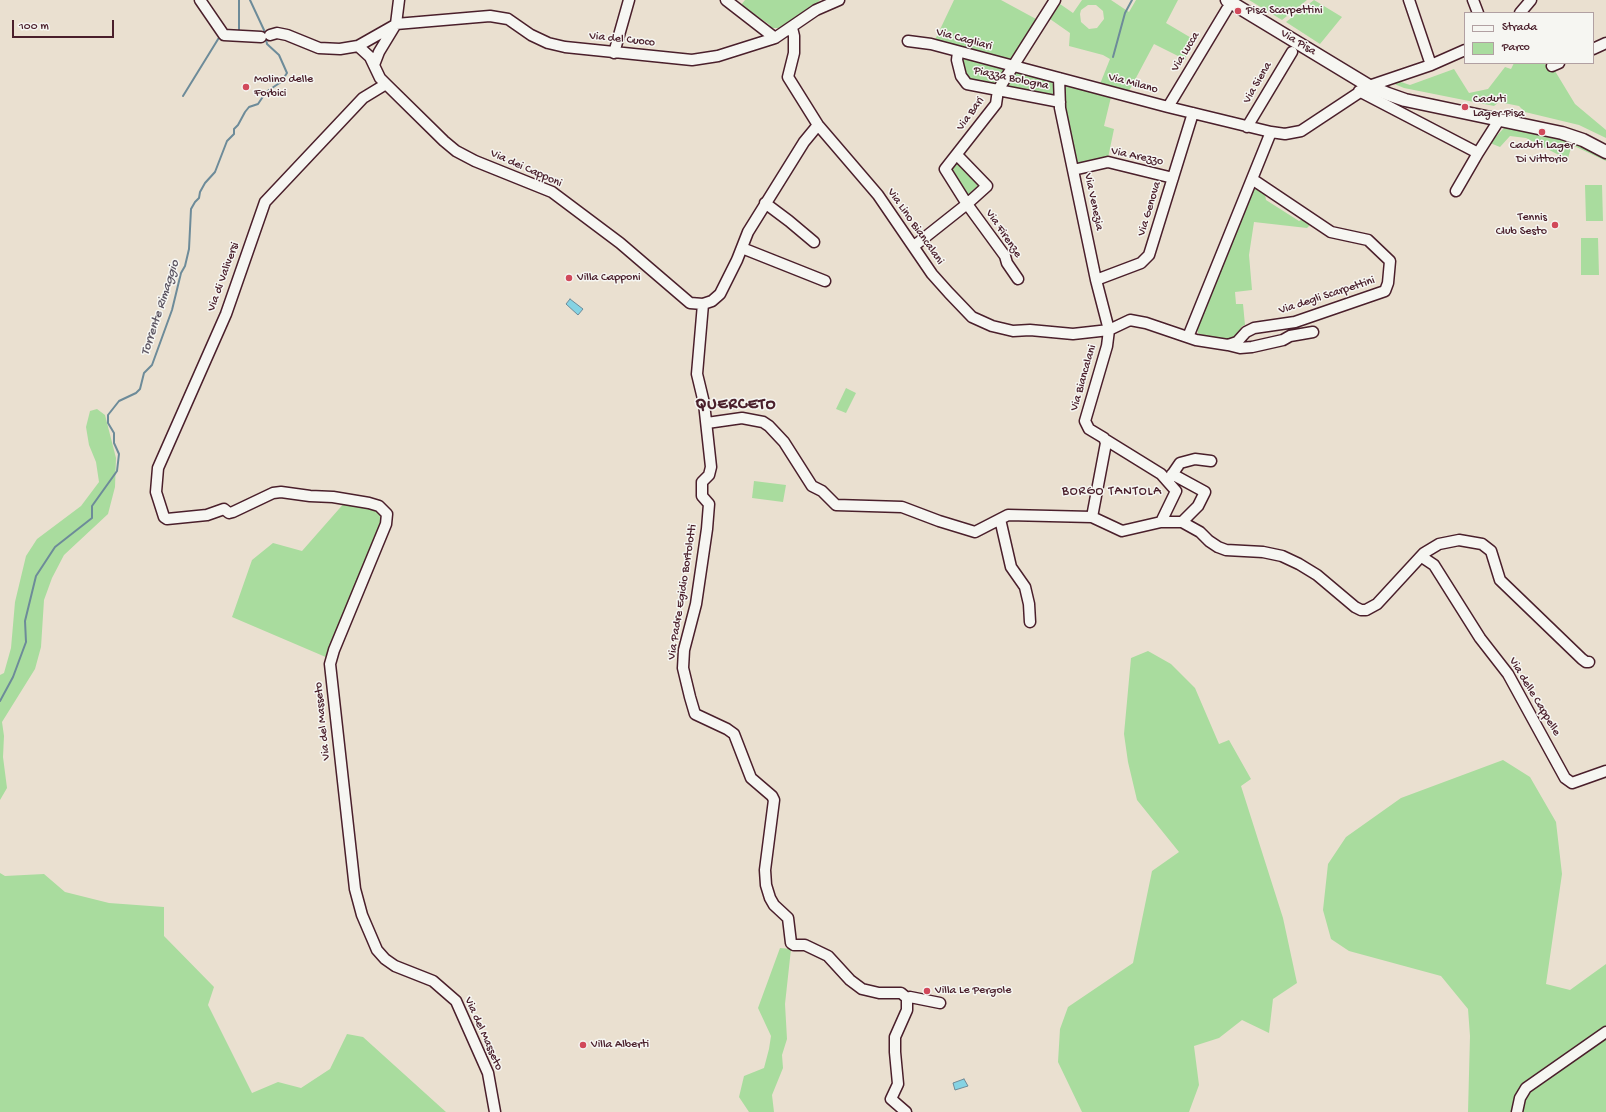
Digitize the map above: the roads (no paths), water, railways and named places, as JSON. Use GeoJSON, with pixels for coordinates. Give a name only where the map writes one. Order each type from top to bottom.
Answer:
{"type":"FeatureCollection","features":[{"type":"Feature","properties":{"kind":"main road","name":"Via Pisa"},"geometry":{"type":"LineString","coordinates":[[1227,5],[1364,88],[1405,100],[1570,136],[1606,152]]}},
{"type":"Feature","properties":{"kind":"street"},"geometry":{"type":"LineString","coordinates":[[200,0],[224,35],[266,36],[277,33],[319,48],[340,49],[358,46],[395,24]]}},
{"type":"Feature","properties":{"kind":"street"},"geometry":{"type":"LineString","coordinates":[[372,61],[395,24],[399,0]]}},
{"type":"Feature","properties":{"kind":"street"},"geometry":{"type":"LineString","coordinates":[[614,53],[629,0]]}},
{"type":"Feature","properties":{"kind":"street"},"geometry":{"type":"LineString","coordinates":[[726,0],[775,38]]}},
{"type":"Feature","properties":{"kind":"street","name":"Via del Cuoco"},"geometry":{"type":"LineString","coordinates":[[395,24],[490,16],[508,19],[531,35],[565,47],[692,60],[718,56],[775,38],[792,28],[816,10],[840,0]]}},
{"type":"Feature","properties":{"kind":"street","name":"Via Bari"},"geometry":{"type":"LineString","coordinates":[[967,204],[944,169],[957,155],[996,104],[998,90],[1055,0]]}},
{"type":"Feature","properties":{"kind":"street"},"geometry":{"type":"LineString","coordinates":[[1409,0],[1431,65]]}},
{"type":"Feature","properties":{"kind":"street"},"geometry":{"type":"LineString","coordinates":[[1473,0],[1478,12]]}},
{"type":"Feature","properties":{"kind":"street"},"geometry":{"type":"LineString","coordinates":[[1521,12],[1531,0]]}},
{"type":"Feature","properties":{"kind":"street","name":"Via Lucca"},"geometry":{"type":"LineString","coordinates":[[1168,107],[1227,5]]}},
{"type":"Feature","properties":{"kind":"street","name":"Via Lino Biancalani"},"geometry":{"type":"LineString","coordinates":[[792,28],[794,36],[794,53],[788,77],[818,125],[878,195],[932,274],[972,317],[992,326],[1013,331],[1030,330],[1073,334],[1109,330]]}},
{"type":"Feature","properties":{"kind":"street","name":"Via Cagliari"},"geometry":{"type":"LineString","coordinates":[[908,41],[931,44],[1012,66]]}},
{"type":"Feature","properties":{"kind":"street"},"geometry":{"type":"LineString","coordinates":[[1594,48],[1606,43]]}},
{"type":"Feature","properties":{"kind":"street","name":"Via dei Capponi"},"geometry":{"type":"LineString","coordinates":[[358,46],[372,61],[386,84],[434,132],[456,151],[552,192],[620,244],[690,303],[703,304]]}},
{"type":"Feature","properties":{"kind":"street"},"geometry":{"type":"LineString","coordinates":[[1247,127],[1285,134],[1301,131],[1320,120],[1364,88],[1431,65],[1464,50]]}},
{"type":"Feature","properties":{"kind":"street","name":"Piazza Bologna"},"geometry":{"type":"LineString","coordinates":[[958,52],[957,60],[961,76],[965,82],[1060,102]]}},
{"type":"Feature","properties":{"kind":"street","name":"Via Siena"},"geometry":{"type":"LineString","coordinates":[[1247,127],[1292,52]]}},
{"type":"Feature","properties":{"kind":"street","name":"Via Milano"},"geometry":{"type":"LineString","coordinates":[[1012,66],[1247,127]]}},
{"type":"Feature","properties":{"kind":"street","name":"Via Venezia"},"geometry":{"type":"LineString","coordinates":[[1059,78],[1060,102],[1073,170],[1096,280],[1109,330]]}},
{"type":"Feature","properties":{"kind":"street","name":"Via di Valiversi"},"geometry":{"type":"LineString","coordinates":[[165,518],[156,492],[158,468],[226,314],[265,202],[363,98],[386,84]]}},
{"type":"Feature","properties":{"kind":"street"},"geometry":{"type":"LineString","coordinates":[[1364,88],[1478,154]]}},
{"type":"Feature","properties":{"kind":"street","name":"Via Genova"},"geometry":{"type":"LineString","coordinates":[[1096,280],[1141,263],[1149,255],[1193,113]]}},
{"type":"Feature","properties":{"kind":"street"},"geometry":{"type":"LineString","coordinates":[[1456,191],[1499,120]]}},
{"type":"Feature","properties":{"kind":"street"},"geometry":{"type":"LineString","coordinates":[[703,304],[712,301],[720,294],[748,232],[804,142],[818,125]]}},
{"type":"Feature","properties":{"kind":"street"},"geometry":{"type":"LineString","coordinates":[[1188,337],[1271,132]]}},
{"type":"Feature","properties":{"kind":"street"},"geometry":{"type":"LineString","coordinates":[[914,246],[967,204],[987,186],[957,155]]}},
{"type":"Feature","properties":{"kind":"street","name":"Via Arezzo"},"geometry":{"type":"LineString","coordinates":[[1073,170],[1108,162],[1173,178]]}},
{"type":"Feature","properties":{"kind":"street","name":"Via degli Scarpettini"},"geometry":{"type":"LineString","coordinates":[[1228,345],[1237,342],[1246,332],[1254,328],[1276,326],[1295,322],[1382,294],[1388,283],[1390,261],[1368,240],[1331,232],[1252,179]]}},
{"type":"Feature","properties":{"kind":"street"},"geometry":{"type":"LineString","coordinates":[[765,203],[789,220],[814,242]]}},
{"type":"Feature","properties":{"kind":"street","name":"Via Firenze"},"geometry":{"type":"LineString","coordinates":[[967,204],[1005,256],[1007,263],[1018,279]]}},
{"type":"Feature","properties":{"kind":"street"},"geometry":{"type":"LineString","coordinates":[[742,248],[825,281]]}},
{"type":"Feature","properties":{"kind":"street","name":"Via Padre Egidio Bortolotti"},"geometry":{"type":"LineString","coordinates":[[703,304],[698,374],[707,423],[710,467],[709,475],[702,482],[702,496],[709,504],[696,604],[686,641],[683,665],[695,714],[731,732],[736,739],[751,778],[772,796],[774,800],[765,870],[766,885],[771,901],[788,918],[791,942],[794,945],[805,945],[828,956],[850,980],[862,989],[883,994],[901,993],[907,998]]}},
{"type":"Feature","properties":{"kind":"street"},"geometry":{"type":"LineString","coordinates":[[1109,330],[1120,323],[1130,320],[1146,322],[1188,337],[1214,344],[1240,348],[1252,347],[1283,340],[1290,336],[1313,332]]}},
{"type":"Feature","properties":{"kind":"street","name":"Via Biancalani"},"geometry":{"type":"LineString","coordinates":[[1109,330],[1107,346],[1085,421],[1088,429],[1161,474],[1205,492],[1198,506],[1182,522]]}},
{"type":"Feature","properties":{"kind":"street"},"geometry":{"type":"LineString","coordinates":[[707,423],[742,418],[763,422],[769,426],[784,442],[812,486],[822,491],[836,505],[902,507],[939,521],[975,532],[1008,515],[1092,517],[1122,531],[1161,522],[1182,522],[1200,532],[1218,547],[1226,550],[1263,552],[1282,556],[1299,564],[1317,575],[1355,607],[1361,610],[1366,610],[1377,604],[1431,548],[1447,541],[1459,540],[1486,546],[1491,552],[1500,580],[1582,659],[1589,662]]}},
{"type":"Feature","properties":{"kind":"street"},"geometry":{"type":"LineString","coordinates":[[1092,517],[1106,440]]}},
{"type":"Feature","properties":{"kind":"street"},"geometry":{"type":"LineString","coordinates":[[1161,522],[1176,491],[1170,478],[1180,463],[1195,459],[1211,461]]}},
{"type":"Feature","properties":{"kind":"street","name":"Via del Masseto"},"geometry":{"type":"LineString","coordinates":[[165,518],[184,518],[224,510],[229,513],[273,493],[281,492],[310,496],[333,496],[369,503],[379,506],[387,514],[386,524],[334,650],[330,664],[355,889],[362,915],[378,950],[386,959],[395,966],[433,981],[456,1001],[488,1073],[495,1112]]}},
{"type":"Feature","properties":{"kind":"street"},"geometry":{"type":"LineString","coordinates":[[1000,519],[1011,567],[1025,587],[1029,604],[1030,622]]}},
{"type":"Feature","properties":{"kind":"street","name":"Via delle Cappelle"},"geometry":{"type":"LineString","coordinates":[[1422,557],[1434,564],[1480,638],[1508,674],[1565,778],[1572,783],[1606,771]]}},
{"type":"Feature","properties":{"kind":"street"},"geometry":{"type":"LineString","coordinates":[[906,1112],[891,1099],[898,1084],[895,1037],[907,1010],[907,998],[910,997],[940,1003]]}},
{"type":"Feature","properties":{"kind":"street"},"geometry":{"type":"LineString","coordinates":[[1517,1112],[1520,1098],[1526,1088],[1606,1032]]}},
{"type":"Feature","properties":{"kind":"water"},"geometry":{"type":"Polygon","coordinates":[[[570,299],[583,309],[578,315],[566,304],[570,299]]]}},
{"type":"Feature","properties":{"kind":"water"},"geometry":{"type":"Polygon","coordinates":[[[964,1079],[968,1086],[955,1090],[953,1083],[964,1079]]]}},
{"type":"Feature","properties":{"kind":"waterway"},"geometry":{"type":"LineString","coordinates":[[239,0],[239,32]]}},
{"type":"Feature","properties":{"kind":"waterway","name":"Torrente Rimaggio"},"geometry":{"type":"LineString","coordinates":[[0,701],[13,677],[26,642],[25,621],[36,576],[55,547],[92,518],[92,506],[117,471],[119,454],[114,443],[114,433],[108,423],[108,415],[119,401],[136,393],[140,389],[144,373],[152,365],[172,310],[181,273],[185,266],[189,249],[191,209],[199,198],[200,192],[205,183],[215,172],[227,141],[234,134],[234,129],[245,112],[249,107],[258,104],[266,92],[281,82],[287,73],[279,55],[267,44],[264,30],[250,0]]}},
{"type":"Feature","properties":{"kind":"waterway"},"geometry":{"type":"LineString","coordinates":[[1113,57],[1125,13],[1132,0]]}},
{"type":"Feature","properties":{"kind":"waterway"},"geometry":{"type":"LineString","coordinates":[[183,96],[220,36]]}},
{"type":"Feature","properties":{"kind":"place","name":"Pisa Scarpettini"},"geometry":{"type":"Point","coordinates":[1238,11]}},
{"type":"Feature","properties":{"kind":"place","name":"Molino delle Forbici"},"geometry":{"type":"Point","coordinates":[246,87]}},
{"type":"Feature","properties":{"kind":"place","name":"Caduti Lager Pisa"},"geometry":{"type":"Point","coordinates":[1465,107]}},
{"type":"Feature","properties":{"kind":"place","name":"Caduti Lager Di Vittorio"},"geometry":{"type":"Point","coordinates":[1542,132]}},
{"type":"Feature","properties":{"kind":"place","name":"Tennis Club Sesto"},"geometry":{"type":"Point","coordinates":[1555,225]}},
{"type":"Feature","properties":{"kind":"place","name":"Villa Capponi"},"geometry":{"type":"Point","coordinates":[569,278]}},
{"type":"Feature","properties":{"kind":"place","name":"Villa Le Pergole"},"geometry":{"type":"Point","coordinates":[927,991]}},
{"type":"Feature","properties":{"kind":"place","name":"Villa Alberti"},"geometry":{"type":"Point","coordinates":[583,1045]}},
{"type":"Feature","properties":{"kind":"district","name":"QUERCETO"},"geometry":{"type":"Point","coordinates":[736,406]}},
{"type":"Feature","properties":{"kind":"district","name":"BORGO TANTOLA"},"geometry":{"type":"Point","coordinates":[1112,492]}}]}
